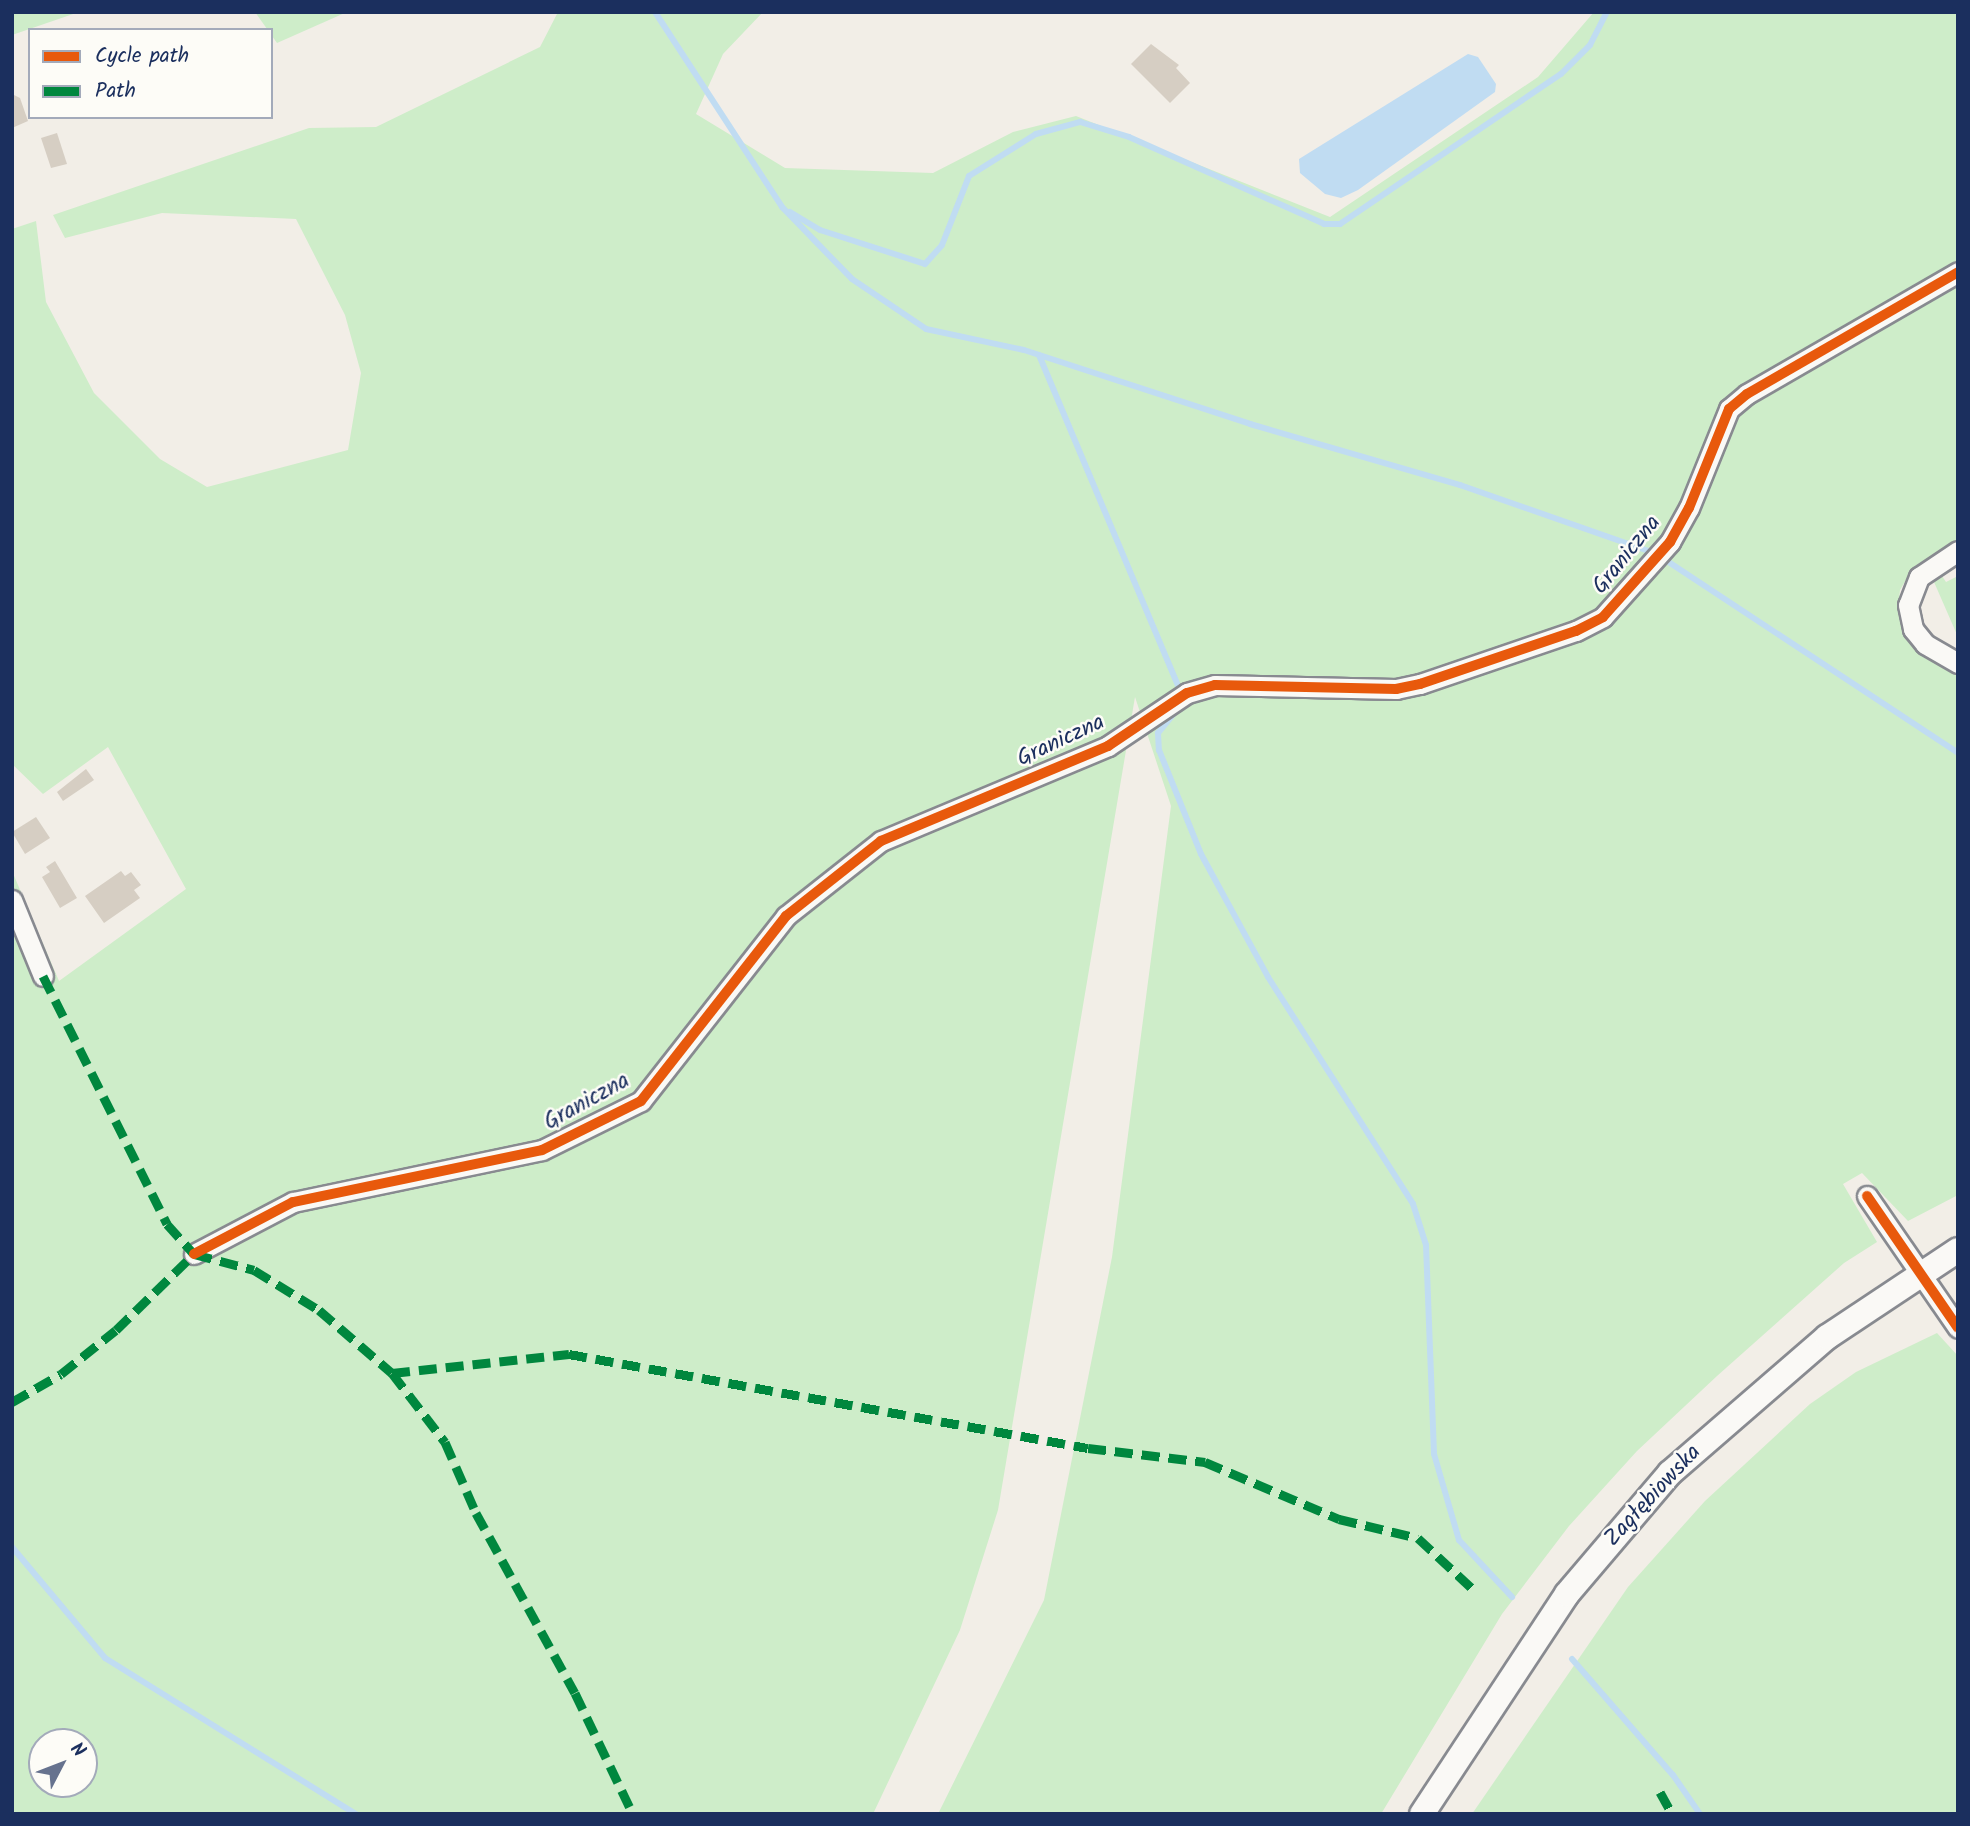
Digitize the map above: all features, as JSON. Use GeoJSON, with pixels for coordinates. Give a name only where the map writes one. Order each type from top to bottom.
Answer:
{"type":"FeatureCollection","features":[{"type":"Feature","properties":{"kind":"main road","name":"Zagłębiowska"},"geometry":{"type":"LineString","coordinates":[[1422,1814],[1567,1594],[1670,1473],[1779,1376],[1919,1273],[1958,1250]]}},
{"type":"Feature","properties":{"kind":"street","name":"Graniczna"},"geometry":{"type":"LineString","coordinates":[[194,1254],[293,1202],[542,1150],[641,1101],[786,916],[881,841],[1108,746],[1187,693],[1215,685],[1396,689],[1420,684],[1576,631],[1603,617],[1636,584],[1670,541],[1689,508],[1729,409],[1747,394],[1958,272]]}},
{"type":"Feature","properties":{"kind":"street"},"geometry":{"type":"LineString","coordinates":[[1958,551],[1919,577],[1908,605],[1913,629],[1925,645],[1958,663]]}},
{"type":"Feature","properties":{"kind":"street"},"geometry":{"type":"LineString","coordinates":[[12,900],[43,976]]}},
{"type":"Feature","properties":{"kind":"street"},"geometry":{"type":"LineString","coordinates":[[1867,1196],[1958,1328]]}},
{"type":"Feature","properties":{"kind":"green space"},"geometry":{"type":"Polygon","coordinates":[[[12,12],[79,12],[28,28],[12,35],[12,12]]]}},
{"type":"Feature","properties":{"kind":"green space"},"geometry":{"type":"Polygon","coordinates":[[[255,12],[347,12],[277,43],[273,37],[273,28],[266,28],[255,12]]]}},
{"type":"Feature","properties":{"kind":"green space"},"geometry":{"type":"Polygon","coordinates":[[[558,12],[763,12],[723,54],[696,114],[785,168],[933,173],[1013,132],[1076,116],[1330,217],[1538,77],[1594,12],[1958,12],[1958,541],[1911,571],[1900,590],[1898,609],[1912,644],[1958,669],[1958,1195],[1908,1221],[1862,1173],[1843,1184],[1877,1242],[1844,1263],[1717,1376],[1637,1451],[1569,1526],[1502,1614],[1381,1814],[938,1814],[1044,1600],[1112,1257],[1171,806],[1135,697],[998,1510],[960,1630],[873,1814],[12,1814],[12,871],[59,981],[186,889],[108,747],[43,794],[12,764],[12,229],[36,221],[46,302],[94,393],[160,459],[207,487],[348,450],[361,373],[345,315],[296,219],[162,213],[65,238],[53,215],[309,128],[376,127],[540,47],[558,12]]]}},
{"type":"Feature","properties":{"kind":"green space"},"geometry":{"type":"Polygon","coordinates":[[[1938,570],[1946,582],[1958,576],[1958,637],[1934,582],[1938,570]]]}},
{"type":"Feature","properties":{"kind":"green space"},"geometry":{"type":"Polygon","coordinates":[[[1937,1333],[1958,1356],[1958,1814],[1472,1814],[1628,1587],[1705,1501],[1810,1404],[1856,1372],[1937,1333]]]}},
{"type":"Feature","properties":{"kind":"water"},"geometry":{"type":"Polygon","coordinates":[[[1468,54],[1478,57],[1496,84],[1495,92],[1358,190],[1341,198],[1325,194],[1300,173],[1299,159],[1468,54]]]}},
{"type":"Feature","properties":{"kind":"building"},"geometry":{"type":"Polygon","coordinates":[[[1151,44],[1179,65],[1176,68],[1190,83],[1170,103],[1131,64],[1151,44]]]}},
{"type":"Feature","properties":{"kind":"building"},"geometry":{"type":"Polygon","coordinates":[[[12,94],[20,98],[28,121],[12,128],[12,94]]]}},
{"type":"Feature","properties":{"kind":"building"},"geometry":{"type":"Polygon","coordinates":[[[57,133],[67,164],[51,168],[41,138],[57,133]]]}},
{"type":"Feature","properties":{"kind":"building"},"geometry":{"type":"Polygon","coordinates":[[[86,769],[94,780],[63,801],[57,792],[86,769]]]}},
{"type":"Feature","properties":{"kind":"building"},"geometry":{"type":"Polygon","coordinates":[[[36,817],[50,838],[25,854],[12,832],[36,817]]]}},
{"type":"Feature","properties":{"kind":"building"},"geometry":{"type":"Polygon","coordinates":[[[55,861],[77,898],[60,908],[42,877],[50,872],[46,867],[55,861]]]}},
{"type":"Feature","properties":{"kind":"building"},"geometry":{"type":"Polygon","coordinates":[[[121,871],[125,876],[131,872],[141,885],[134,890],[140,898],[104,923],[85,896],[121,871]]]}},
{"type":"Feature","properties":{"kind":"waterway"},"geometry":{"type":"LineString","coordinates":[[655,12],[782,207],[852,279],[926,329],[1024,350],[1250,424],[1460,485],[1648,551]]}},
{"type":"Feature","properties":{"kind":"waterway"},"geometry":{"type":"LineString","coordinates":[[790,212],[820,230],[925,264],[942,245],[969,176],[1036,134],[1080,122],[1129,137],[1324,224],[1340,224],[1561,74],[1590,45],[1607,12]]}},
{"type":"Feature","properties":{"kind":"waterway"},"geometry":{"type":"LineString","coordinates":[[1039,355],[1178,686]]}},
{"type":"Feature","properties":{"kind":"waterway"},"geometry":{"type":"LineString","coordinates":[[1664,559],[1958,753]]}},
{"type":"Feature","properties":{"kind":"waterway"},"geometry":{"type":"LineString","coordinates":[[1180,706],[1158,733],[1159,750],[1201,854],[1268,977],[1413,1204],[1426,1245],[1434,1454],[1459,1540],[1512,1597]]}},
{"type":"Feature","properties":{"kind":"waterway"},"geometry":{"type":"LineString","coordinates":[[12,1547],[105,1658],[356,1814]]}},
{"type":"Feature","properties":{"kind":"waterway"},"geometry":{"type":"LineString","coordinates":[[1572,1659],[1673,1775],[1700,1814]]}},
{"type":"Feature","properties":{"kind":"marked path"},"geometry":{"type":"LineString","coordinates":[[43,976],[167,1224],[194,1254],[254,1270],[319,1310],[392,1373],[445,1442],[476,1513],[575,1693],[633,1814]]}},
{"type":"Feature","properties":{"kind":"marked path"},"geometry":{"type":"LineString","coordinates":[[12,1402],[61,1374],[116,1330],[194,1254]]}},
{"type":"Feature","properties":{"kind":"marked path"},"geometry":{"type":"LineString","coordinates":[[392,1373],[569,1354],[1088,1448],[1205,1462],[1339,1519],[1418,1538],[1475,1591]]}},
{"type":"Feature","properties":{"kind":"marked path"},"geometry":{"type":"LineString","coordinates":[[1660,1792],[1672,1814]]}},
{"type":"Feature","properties":{"kind":"cycle path"},"geometry":{"type":"LineString","coordinates":[[194,1254],[293,1202],[542,1150],[641,1101],[786,916],[881,841],[1108,746],[1187,693],[1215,685],[1396,689],[1420,684],[1576,631],[1603,617],[1670,542],[1689,508],[1729,409],[1747,394],[1958,272]]}},
{"type":"Feature","properties":{"kind":"cycle path"},"geometry":{"type":"LineString","coordinates":[[1867,1196],[1958,1328]]}}]}
